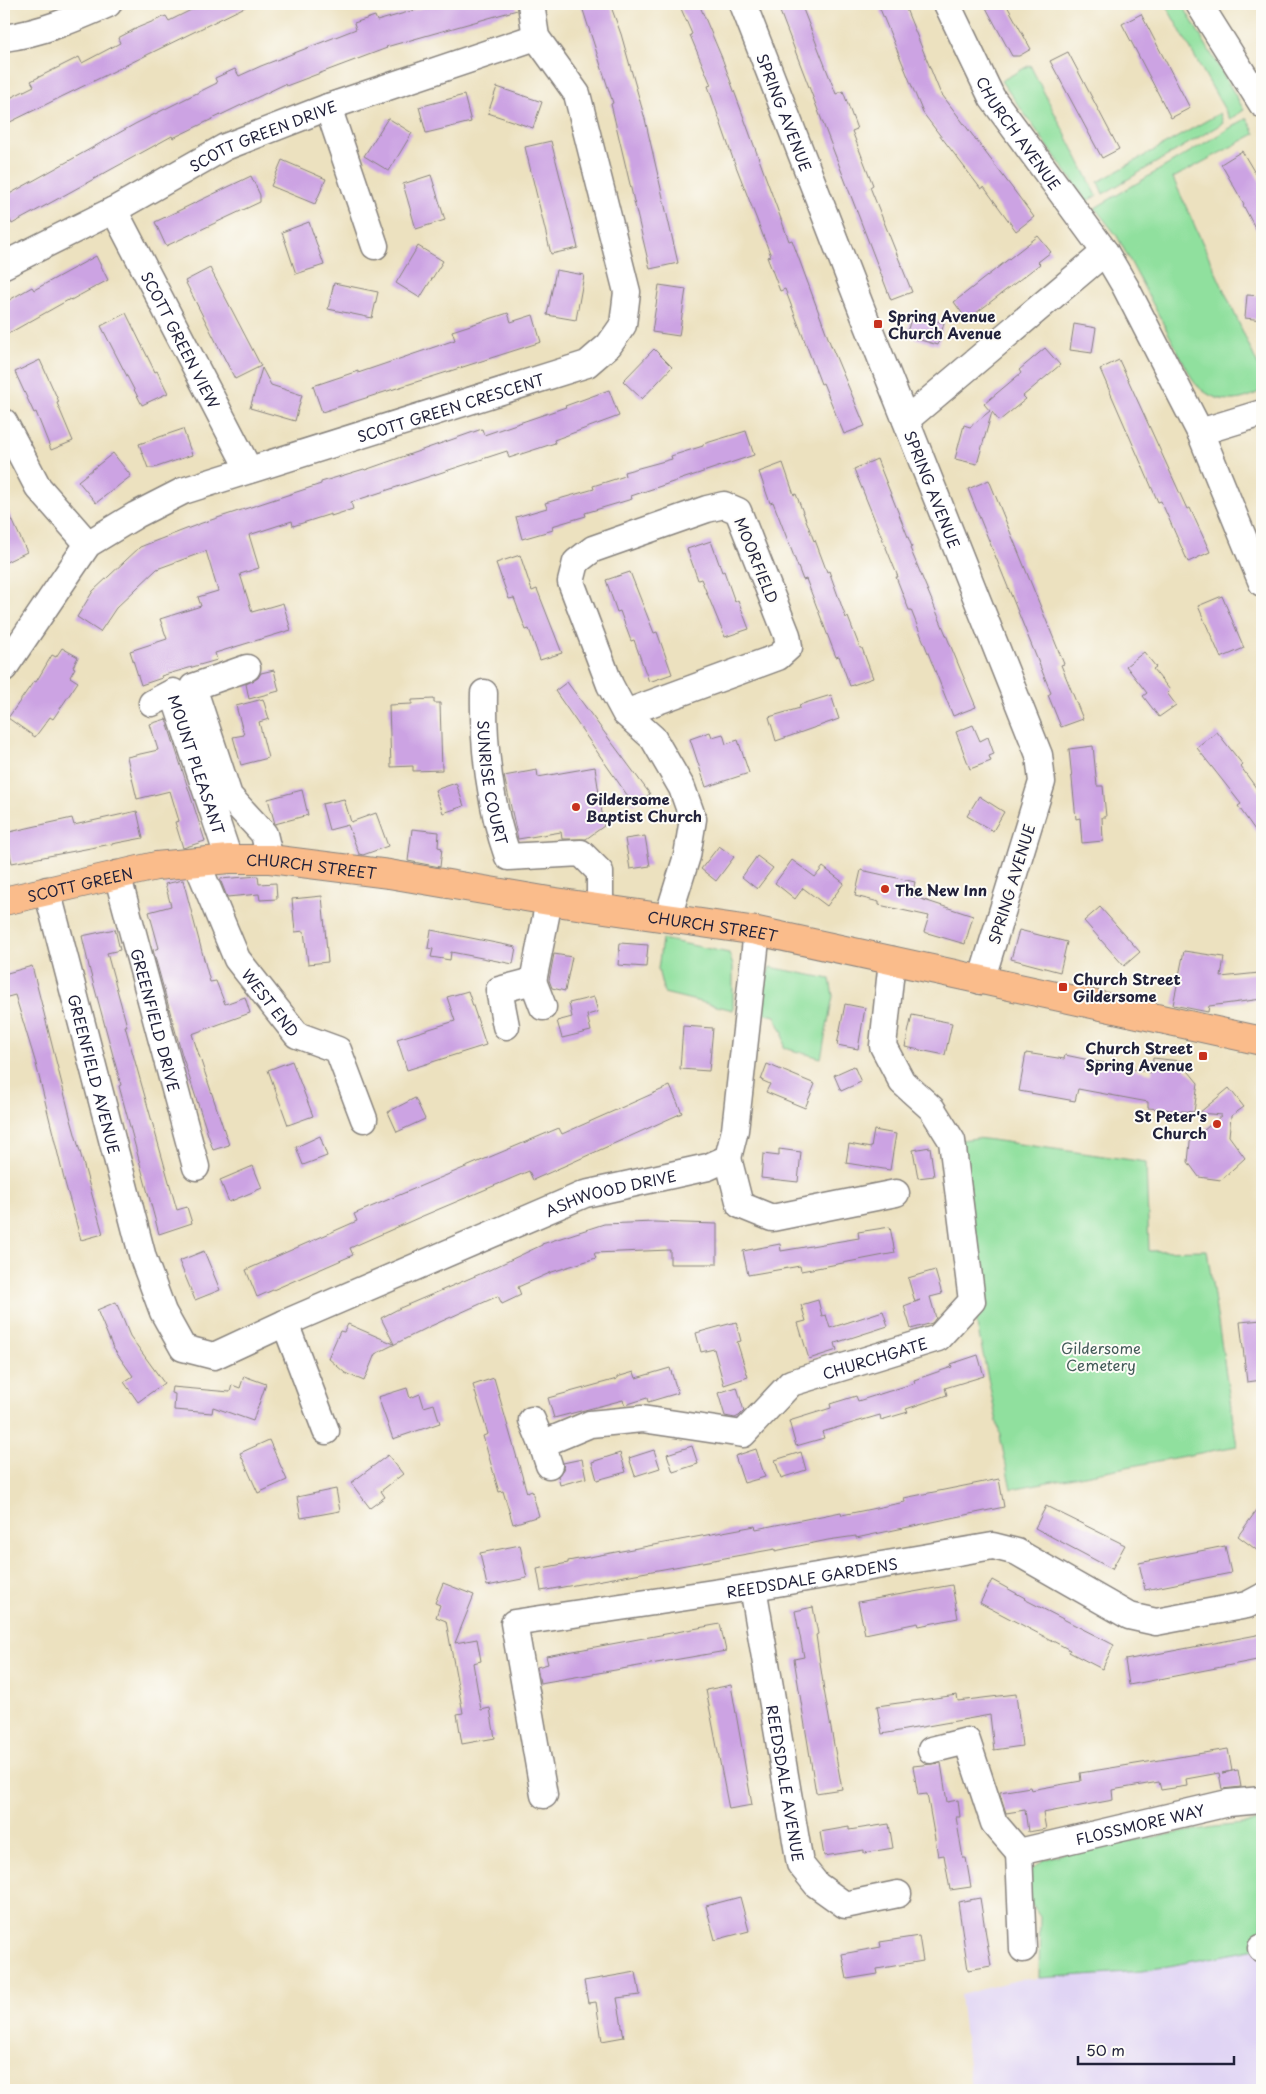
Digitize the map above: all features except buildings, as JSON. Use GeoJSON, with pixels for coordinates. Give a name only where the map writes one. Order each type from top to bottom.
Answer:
{"type":"FeatureCollection","features":[{"type":"Feature","properties":{"kind":"main road","name":"CHURCH STREET"},"geometry":{"type":"LineString","coordinates":[[156,866],[229,859],[270,859],[389,874],[549,901],[757,931],[1262,1041]]}},
{"type":"Feature","properties":{"kind":"main road","name":"SCOTT GREEN"},"geometry":{"type":"LineString","coordinates":[[4,901],[156,866]]}},
{"type":"Feature","properties":{"kind":"street"},"geometry":{"type":"LineString","coordinates":[[4,38],[24,35],[64,24],[108,4]]}},
{"type":"Feature","properties":{"kind":"street","name":"SCOTT GREEN CRESCENT"},"geometry":{"type":"LineString","coordinates":[[4,668],[88,544],[136,515],[183,491],[586,364],[609,345],[623,325],[627,292],[577,94],[536,37],[530,4]]}},
{"type":"Feature","properties":{"kind":"street","name":"SPRING AVENUE"},"geometry":{"type":"LineString","coordinates":[[743,4],[1039,755],[1042,782],[981,981]]}},
{"type":"Feature","properties":{"kind":"street","name":"CHURCH AVENUE"},"geometry":{"type":"LineString","coordinates":[[948,4],[992,98],[1105,252],[1125,286],[1200,432],[1262,584]]}},
{"type":"Feature","properties":{"kind":"street"},"geometry":{"type":"LineString","coordinates":[[1199,4],[1260,96]]}},
{"type":"Feature","properties":{"kind":"street","name":"SCOTT GREEN DRIVE"},"geometry":{"type":"LineString","coordinates":[[4,265],[114,210],[225,147],[328,107],[536,37]]}},
{"type":"Feature","properties":{"kind":"street"},"geometry":{"type":"LineString","coordinates":[[328,107],[375,246]]}},
{"type":"Feature","properties":{"kind":"street","name":"SCOTT GREEN VIEW"},"geometry":{"type":"LineString","coordinates":[[114,210],[249,470]]}},
{"type":"Feature","properties":{"kind":"street"},"geometry":{"type":"LineString","coordinates":[[906,420],[1105,252]]}},
{"type":"Feature","properties":{"kind":"street"},"geometry":{"type":"LineString","coordinates":[[1200,432],[1262,413]]}},
{"type":"Feature","properties":{"kind":"street"},"geometry":{"type":"LineString","coordinates":[[4,422],[38,487],[88,544]]}},
{"type":"Feature","properties":{"kind":"street","name":"MOORFIELD"},"geometry":{"type":"LineString","coordinates":[[625,713],[778,658],[789,647],[787,635],[738,511],[724,506],[707,509],[593,549],[576,562],[570,582],[610,684],[625,713],[653,738],[682,788],[693,819],[687,856],[668,917]]}},
{"type":"Feature","properties":{"kind":"street"},"geometry":{"type":"LineString","coordinates":[[247,668],[193,687],[229,796],[264,834],[270,859]]}},
{"type":"Feature","properties":{"kind":"street","name":"MOUNT PLEASANT"},"geometry":{"type":"LineString","coordinates":[[152,703],[173,692],[229,859]]}},
{"type":"Feature","properties":{"kind":"street","name":"SUNRISE COURT"},"geometry":{"type":"LineString","coordinates":[[484,693],[484,730],[499,830],[508,856],[582,854],[600,872],[600,908]]}},
{"type":"Feature","properties":{"kind":"street","name":"WEST END"},"geometry":{"type":"LineString","coordinates":[[197,863],[237,959],[297,1035],[338,1050],[364,1119]]}},
{"type":"Feature","properties":{"kind":"street","name":"GREENFIELD DRIVE"},"geometry":{"type":"LineString","coordinates":[[116,874],[196,1167]]}},
{"type":"Feature","properties":{"kind":"street","name":"GREENFIELD AVENUE"},"geometry":{"type":"LineString","coordinates":[[47,890],[142,1258]]}},
{"type":"Feature","properties":{"kind":"street"},"geometry":{"type":"LineString","coordinates":[[543,1007],[533,981],[549,901]]}},
{"type":"Feature","properties":{"kind":"street"},"geometry":{"type":"LineString","coordinates":[[757,931],[735,1130],[728,1158],[740,1205],[772,1218],[896,1193]]}},
{"type":"Feature","properties":{"kind":"street","name":"CHURCHGATE"},"geometry":{"type":"LineString","coordinates":[[541,1443],[590,1424],[642,1419],[743,1434],[792,1383],[938,1338],[972,1301],[952,1140],[932,1109],[902,1082],[883,1046],[892,960]]}},
{"type":"Feature","properties":{"kind":"street"},"geometry":{"type":"LineString","coordinates":[[506,1026],[499,990],[533,981]]}},
{"type":"Feature","properties":{"kind":"street","name":"ASHWOOD DRIVE"},"geometry":{"type":"LineString","coordinates":[[142,1258],[162,1312],[183,1348],[214,1356],[285,1323],[584,1194],[708,1167],[728,1158]]}},
{"type":"Feature","properties":{"kind":"street"},"geometry":{"type":"LineString","coordinates":[[285,1323],[326,1431]]}},
{"type":"Feature","properties":{"kind":"street","name":"REEDSDALE GARDENS"},"geometry":{"type":"LineString","coordinates":[[544,1795],[514,1623],[753,1587],[993,1546],[1017,1552],[1129,1616],[1156,1622],[1247,1605],[1262,1597]]}},
{"type":"Feature","properties":{"kind":"street","name":"REEDSDALE AVENUE"},"geometry":{"type":"LineString","coordinates":[[753,1587],[800,1864],[817,1885],[845,1905],[898,1894]]}},
{"type":"Feature","properties":{"kind":"street"},"geometry":{"type":"LineString","coordinates":[[931,1750],[967,1741],[994,1823],[1019,1852],[1023,1949]]}},
{"type":"Feature","properties":{"kind":"street","name":"FLOSSMORE WAY"},"geometry":{"type":"LineString","coordinates":[[1019,1852],[1228,1802],[1262,1800]]}},
{"type":"Feature","properties":{"kind":"shaded area"},"geometry":{"type":"Polygon","coordinates":[[[1261,1948],[1262,2090],[971,2090],[960,1995],[1017,1980],[1142,1971],[1261,1948]]]}},
{"type":"Feature","properties":{"kind":"green space"},"geometry":{"type":"Polygon","coordinates":[[[1165,4],[1182,4],[1244,110],[1230,119],[1165,4]]]}},
{"type":"Feature","properties":{"kind":"green space"},"geometry":{"type":"Polygon","coordinates":[[[1030,65],[1097,196],[1087,201],[1001,81],[1030,65]]]}},
{"type":"Feature","properties":{"kind":"green space"},"geometry":{"type":"Polygon","coordinates":[[[1220,113],[1223,123],[1103,194],[1098,182],[1220,113]]]}},
{"type":"Feature","properties":{"kind":"green space"},"geometry":{"type":"Polygon","coordinates":[[[1247,118],[1255,134],[1173,178],[1262,374],[1262,390],[1244,398],[1226,400],[1209,395],[1194,382],[1117,236],[1095,208],[1247,118]]]}},
{"type":"Feature","properties":{"kind":"green space"},"geometry":{"type":"Polygon","coordinates":[[[662,939],[729,953],[733,966],[733,1010],[664,993],[658,969],[662,939]]]}},
{"type":"Feature","properties":{"kind":"green space"},"geometry":{"type":"Polygon","coordinates":[[[770,967],[830,979],[833,996],[821,1058],[784,1048],[783,1033],[775,1016],[757,1012],[770,967]]]}},
{"type":"Feature","properties":{"kind":"green space","name":"Gildersome Cemetery"},"geometry":{"type":"Polygon","coordinates":[[[977,1138],[1146,1162],[1149,1251],[1207,1250],[1237,1446],[1011,1489],[972,1301],[952,1141],[977,1138]]]}},
{"type":"Feature","properties":{"kind":"green space"},"geometry":{"type":"Polygon","coordinates":[[[1262,1822],[1262,1948],[1142,1971],[1039,1978],[1040,1917],[1028,1899],[1029,1872],[1043,1860],[1074,1850],[1215,1827],[1262,1822]]]}},
{"type":"Feature","properties":{"kind":"place","name":"Spring Avenue Church Avenue"},"geometry":{"type":"Point","coordinates":[878,324]}},
{"type":"Feature","properties":{"kind":"place","name":"Gildersome Baptist Church"},"geometry":{"type":"Point","coordinates":[576,807]}},
{"type":"Feature","properties":{"kind":"place","name":"The New Inn"},"geometry":{"type":"Point","coordinates":[885,889]}},
{"type":"Feature","properties":{"kind":"place","name":"Church Street Gildersome"},"geometry":{"type":"Point","coordinates":[1063,987]}},
{"type":"Feature","properties":{"kind":"place","name":"Church Street Spring Avenue"},"geometry":{"type":"Point","coordinates":[1203,1056]}},
{"type":"Feature","properties":{"kind":"place","name":"St Peter's Church"},"geometry":{"type":"Point","coordinates":[1217,1124]}}]}
